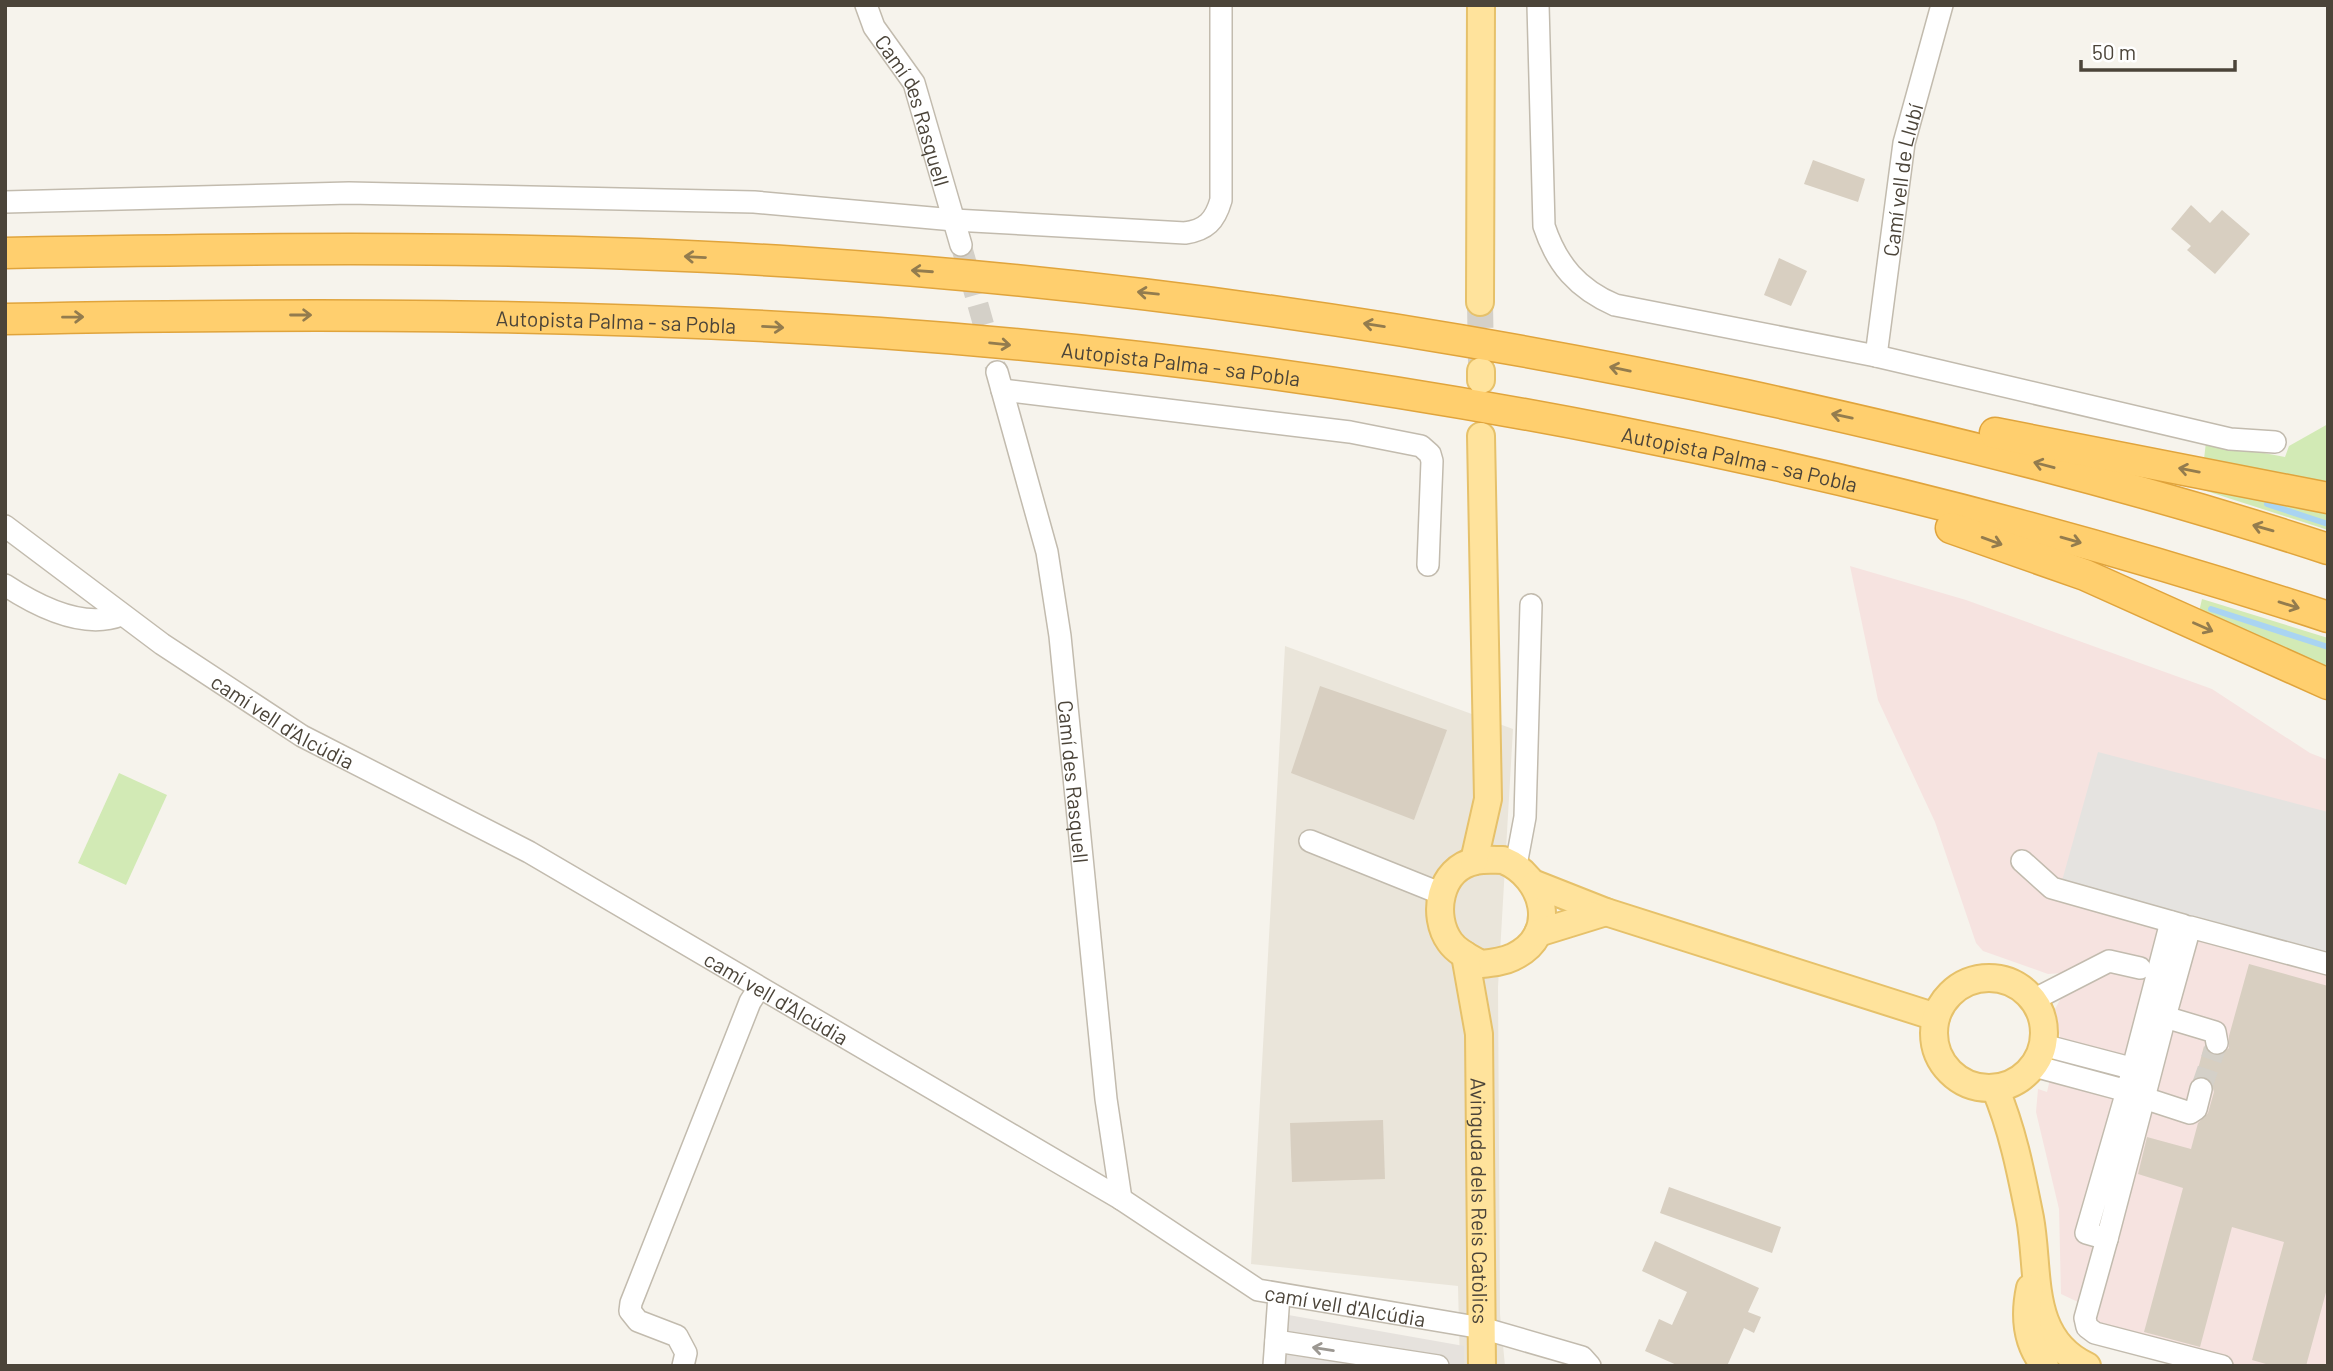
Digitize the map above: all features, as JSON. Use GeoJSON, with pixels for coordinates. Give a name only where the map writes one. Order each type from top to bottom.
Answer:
{"type":"FeatureCollection","features":[{"type":"Feature","properties":{"kind":"highway"},"geometry":{"type":"LineString","coordinates":[[5,253],[485,250],[745,259],[954,274],[1161,295],[1441,335],[1572,358],[1909,430],[2101,481],[2328,549]]}},
{"type":"Feature","properties":{"kind":"highway","name":"Autopista Palma - sa Pobla"},"geometry":{"type":"LineString","coordinates":[[5,318],[311,314],[522,316],[783,327],[979,342],[1198,365],[1408,396],[1652,440],[1839,482],[2071,540],[2328,618]]}},
{"type":"Feature","properties":{"kind":"highway"},"geometry":{"type":"LineString","coordinates":[[1909,430],[1957,424],[2328,498]]}},
{"type":"Feature","properties":{"kind":"highway"},"geometry":{"type":"LineString","coordinates":[[1839,482],[1886,510],[1982,537],[2085,575],[2328,684]]}},
{"type":"Feature","properties":{"kind":"main road"},"geometry":{"type":"LineString","coordinates":[[1480,302],[1481,5]]}},
{"type":"Feature","properties":{"kind":"main road"},"geometry":{"type":"LineString","coordinates":[[1474,861],[1488,799],[1481,436]]}},
{"type":"Feature","properties":{"kind":"main road"},"geometry":{"type":"LineString","coordinates":[[1488,799],[1510,863],[1535,884],[1606,912],[1936,1017]]}},
{"type":"Feature","properties":{"kind":"main road"},"geometry":{"type":"LineString","coordinates":[[1510,863],[1474,861],[1460,868],[1441,894],[1439,911],[1442,929],[1451,944],[1465,956],[1481,964],[1499,962],[1528,947],[1538,933],[1542,908],[1535,884]]}},
{"type":"Feature","properties":{"kind":"main road"},"geometry":{"type":"LineString","coordinates":[[1538,933],[1606,912]]}},
{"type":"Feature","properties":{"kind":"main road"},"geometry":{"type":"LineString","coordinates":[[1465,956],[1478,1025]]}},
{"type":"Feature","properties":{"kind":"main road"},"geometry":{"type":"LineString","coordinates":[[1478,1025],[1499,962]]}},
{"type":"Feature","properties":{"kind":"main road"},"geometry":{"type":"LineString","coordinates":[[1978,978],[1997,978],[2014,983],[2033,1000],[2045,1027],[2039,1055],[2010,1084],[1995,1088],[1977,1087],[1960,1080],[1947,1068],[1936,1044],[1936,1017],[1952,992],[1978,978]]}},
{"type":"Feature","properties":{"kind":"main road","name":"Avinguda dels Reis Catòlics"},"geometry":{"type":"LineString","coordinates":[[1478,1025],[1482,1366]]}},
{"type":"Feature","properties":{"kind":"main road"},"geometry":{"type":"LineString","coordinates":[[1995,1088],[2012,1128],[2031,1222],[2034,1273],[2046,1323],[2055,1341],[2075,1360],[2087,1366]]}},
{"type":"Feature","properties":{"kind":"main road"},"geometry":{"type":"LineString","coordinates":[[2034,1273],[2026,1320],[2029,1336],[2041,1365]]}},
{"type":"Feature","properties":{"kind":"street"},"geometry":{"type":"LineString","coordinates":[[5,202],[363,193],[754,202],[954,220],[1185,233],[1205,228],[1218,213],[1221,200],[1221,5]]}},
{"type":"Feature","properties":{"kind":"street"},"geometry":{"type":"LineString","coordinates":[[1538,5],[1543,216],[1550,244],[1569,274],[1582,288],[1615,305],[1876,356],[2193,432],[2230,439],[2275,442]]}},
{"type":"Feature","properties":{"kind":"street","name":"Camí vell de Llubí"},"geometry":{"type":"LineString","coordinates":[[1876,356],[1904,143],[1941,5]]}},
{"type":"Feature","properties":{"kind":"street","name":"Camí des Rasquell"},"geometry":{"type":"LineString","coordinates":[[860,8],[914,83],[961,245]]}},
{"type":"Feature","properties":{"kind":"street","name":"Camí des Rasquell"},"geometry":{"type":"LineString","coordinates":[[1121,1199],[1106,1099],[1060,636],[1047,552],[1000,381],[1350,432],[1421,446],[1430,454],[1432,461],[1428,565]]}},
{"type":"Feature","properties":{"kind":"street","name":"camí vell d'Alcúdia"},"geometry":{"type":"LineString","coordinates":[[5,526],[121,615],[302,736],[529,852],[1121,1199],[1258,1290],[1482,1328],[1582,1357],[1590,1366]]}},
{"type":"Feature","properties":{"kind":"street"},"geometry":{"type":"LineString","coordinates":[[5,585],[68,615],[97,620],[121,615]]}},
{"type":"Feature","properties":{"kind":"street"},"geometry":{"type":"LineString","coordinates":[[1510,863],[1525,817],[1531,605]]}},
{"type":"Feature","properties":{"kind":"street"},"geometry":{"type":"LineString","coordinates":[[1310,841],[1441,894]]}},
{"type":"Feature","properties":{"kind":"street"},"geometry":{"type":"LineString","coordinates":[[2022,861],[2052,888],[2328,964]]}},
{"type":"Feature","properties":{"kind":"street"},"geometry":{"type":"LineString","coordinates":[[2142,1071],[2165,1017],[2180,925]]}},
{"type":"Feature","properties":{"kind":"street"},"geometry":{"type":"LineString","coordinates":[[2180,925],[2136,1094],[2086,1233],[2107,1239],[2085,1318],[2087,1327],[2095,1333],[2222,1366]]}},
{"type":"Feature","properties":{"kind":"street"},"geometry":{"type":"LineString","coordinates":[[2033,1000],[2109,961],[2140,968]]}},
{"type":"Feature","properties":{"kind":"street"},"geometry":{"type":"LineString","coordinates":[[683,1366],[686,1353],[677,1336],[638,1321],[629,1311],[750,1002],[759,988]]}},
{"type":"Feature","properties":{"kind":"street"},"geometry":{"type":"LineString","coordinates":[[2165,1017],[2215,1032],[2217,1043]]}},
{"type":"Feature","properties":{"kind":"street"},"geometry":{"type":"LineString","coordinates":[[2039,1055],[2142,1071]]}},
{"type":"Feature","properties":{"kind":"street"},"geometry":{"type":"LineString","coordinates":[[2039,1055],[2190,1113],[2196,1109],[2201,1089]]}},
{"type":"Feature","properties":{"kind":"street"},"geometry":{"type":"LineString","coordinates":[[1274,1366],[1279,1295]]}},
{"type":"Feature","properties":{"kind":"street"},"geometry":{"type":"LineString","coordinates":[[1276,1341],[1438,1366]]}},
{"type":"Feature","properties":{"kind":"shaded area"},"geometry":{"type":"Polygon","coordinates":[[[1850,566],[1966,600],[2212,689],[2310,753],[2328,760],[2328,1366],[2186,1366],[2085,1336],[2073,1321],[2078,1302],[2061,1294],[2059,1209],[2036,1112],[2038,1089],[2047,1092],[2060,1037],[2055,1009],[2061,998],[2073,989],[2064,973],[2048,974],[1983,951],[1976,943],[1935,822],[1878,700],[1850,566]]]}},
{"type":"Feature","properties":{"kind":"shaded area"},"geometry":{"type":"Polygon","coordinates":[[[1285,646],[1513,729],[1498,987],[1500,1314],[1505,1366],[1460,1366],[1458,1286],[1251,1264],[1285,646]]]}},
{"type":"Feature","properties":{"kind":"shaded area"},"geometry":{"type":"Polygon","coordinates":[[[2098,752],[2328,812],[2328,962],[2060,888],[2098,752]]]}},
{"type":"Feature","properties":{"kind":"shaded area"},"geometry":{"type":"Polygon","coordinates":[[[1266,1311],[1464,1346],[1464,1366],[1262,1366],[1266,1311]]]}},
{"type":"Feature","properties":{"kind":"green space"},"geometry":{"type":"Polygon","coordinates":[[[2328,424],[2328,482],[2204,459],[2206,442],[2285,457],[2289,446],[2328,424]]]}},
{"type":"Feature","properties":{"kind":"green space"},"geometry":{"type":"Polygon","coordinates":[[[2202,483],[2328,508],[2328,530],[2200,489],[2202,483]]]}},
{"type":"Feature","properties":{"kind":"green space"},"geometry":{"type":"Polygon","coordinates":[[[2202,599],[2328,638],[2328,671],[2199,612],[2202,599]]]}},
{"type":"Feature","properties":{"kind":"green space"},"geometry":{"type":"Polygon","coordinates":[[[119,773],[167,795],[126,885],[78,863],[119,773]]]}},
{"type":"Feature","properties":{"kind":"building"},"geometry":{"type":"Polygon","coordinates":[[[1813,160],[1865,179],[1858,202],[1804,184],[1813,160]]]}},
{"type":"Feature","properties":{"kind":"building"},"geometry":{"type":"Polygon","coordinates":[[[2191,205],[2210,223],[2222,210],[2250,234],[2215,274],[2187,250],[2191,246],[2171,229],[2191,205]]]}},
{"type":"Feature","properties":{"kind":"building"},"geometry":{"type":"Polygon","coordinates":[[[1779,258],[1807,271],[1791,306],[1764,295],[1779,258]]]}},
{"type":"Feature","properties":{"kind":"building"},"geometry":{"type":"Polygon","coordinates":[[[1320,686],[1447,730],[1414,820],[1291,773],[1320,686]]]}},
{"type":"Feature","properties":{"kind":"building"},"geometry":{"type":"Polygon","coordinates":[[[2249,964],[2328,986],[2328,1285],[2306,1366],[2273,1366],[2252,1360],[2284,1242],[2232,1227],[2200,1347],[2144,1332],[2183,1188],[2138,1174],[2147,1137],[2191,1149],[2198,1123],[2208,1113],[2214,1092],[2210,1079],[2196,1077],[2204,1046],[2212,1055],[2219,1056],[2229,1048],[2229,1036],[2249,964]]]}},
{"type":"Feature","properties":{"kind":"building"},"geometry":{"type":"Polygon","coordinates":[[[1383,1120],[1385,1179],[1292,1182],[1290,1123],[1383,1120]]]}},
{"type":"Feature","properties":{"kind":"building"},"geometry":{"type":"Polygon","coordinates":[[[1669,1187],[1781,1227],[1772,1253],[1660,1213],[1669,1187]]]}},
{"type":"Feature","properties":{"kind":"building"},"geometry":{"type":"Polygon","coordinates":[[[1655,1241],[1759,1288],[1748,1312],[1761,1317],[1754,1333],[1744,1328],[1727,1366],[1679,1366],[1645,1351],[1659,1319],[1672,1325],[1687,1292],[1642,1271],[1655,1241]]]}},
{"type":"Feature","properties":{"kind":"waterway"},"geometry":{"type":"LineString","coordinates":[[2267,504],[2328,524]]}},
{"type":"Feature","properties":{"kind":"waterway"},"geometry":{"type":"LineString","coordinates":[[2211,609],[2328,647]]}},
{"type":"Feature","properties":{"kind":"tunnel"},"geometry":{"type":"LineString","coordinates":[[961,245],[997,372]]}},
{"type":"Feature","properties":{"kind":"tunnel"},"geometry":{"type":"LineString","coordinates":[[1480,302],[1481,363]]}},
{"type":"Feature","properties":{"kind":"tunnel"},"geometry":{"type":"LineString","coordinates":[[2201,1089],[2217,1043]]}}]}
